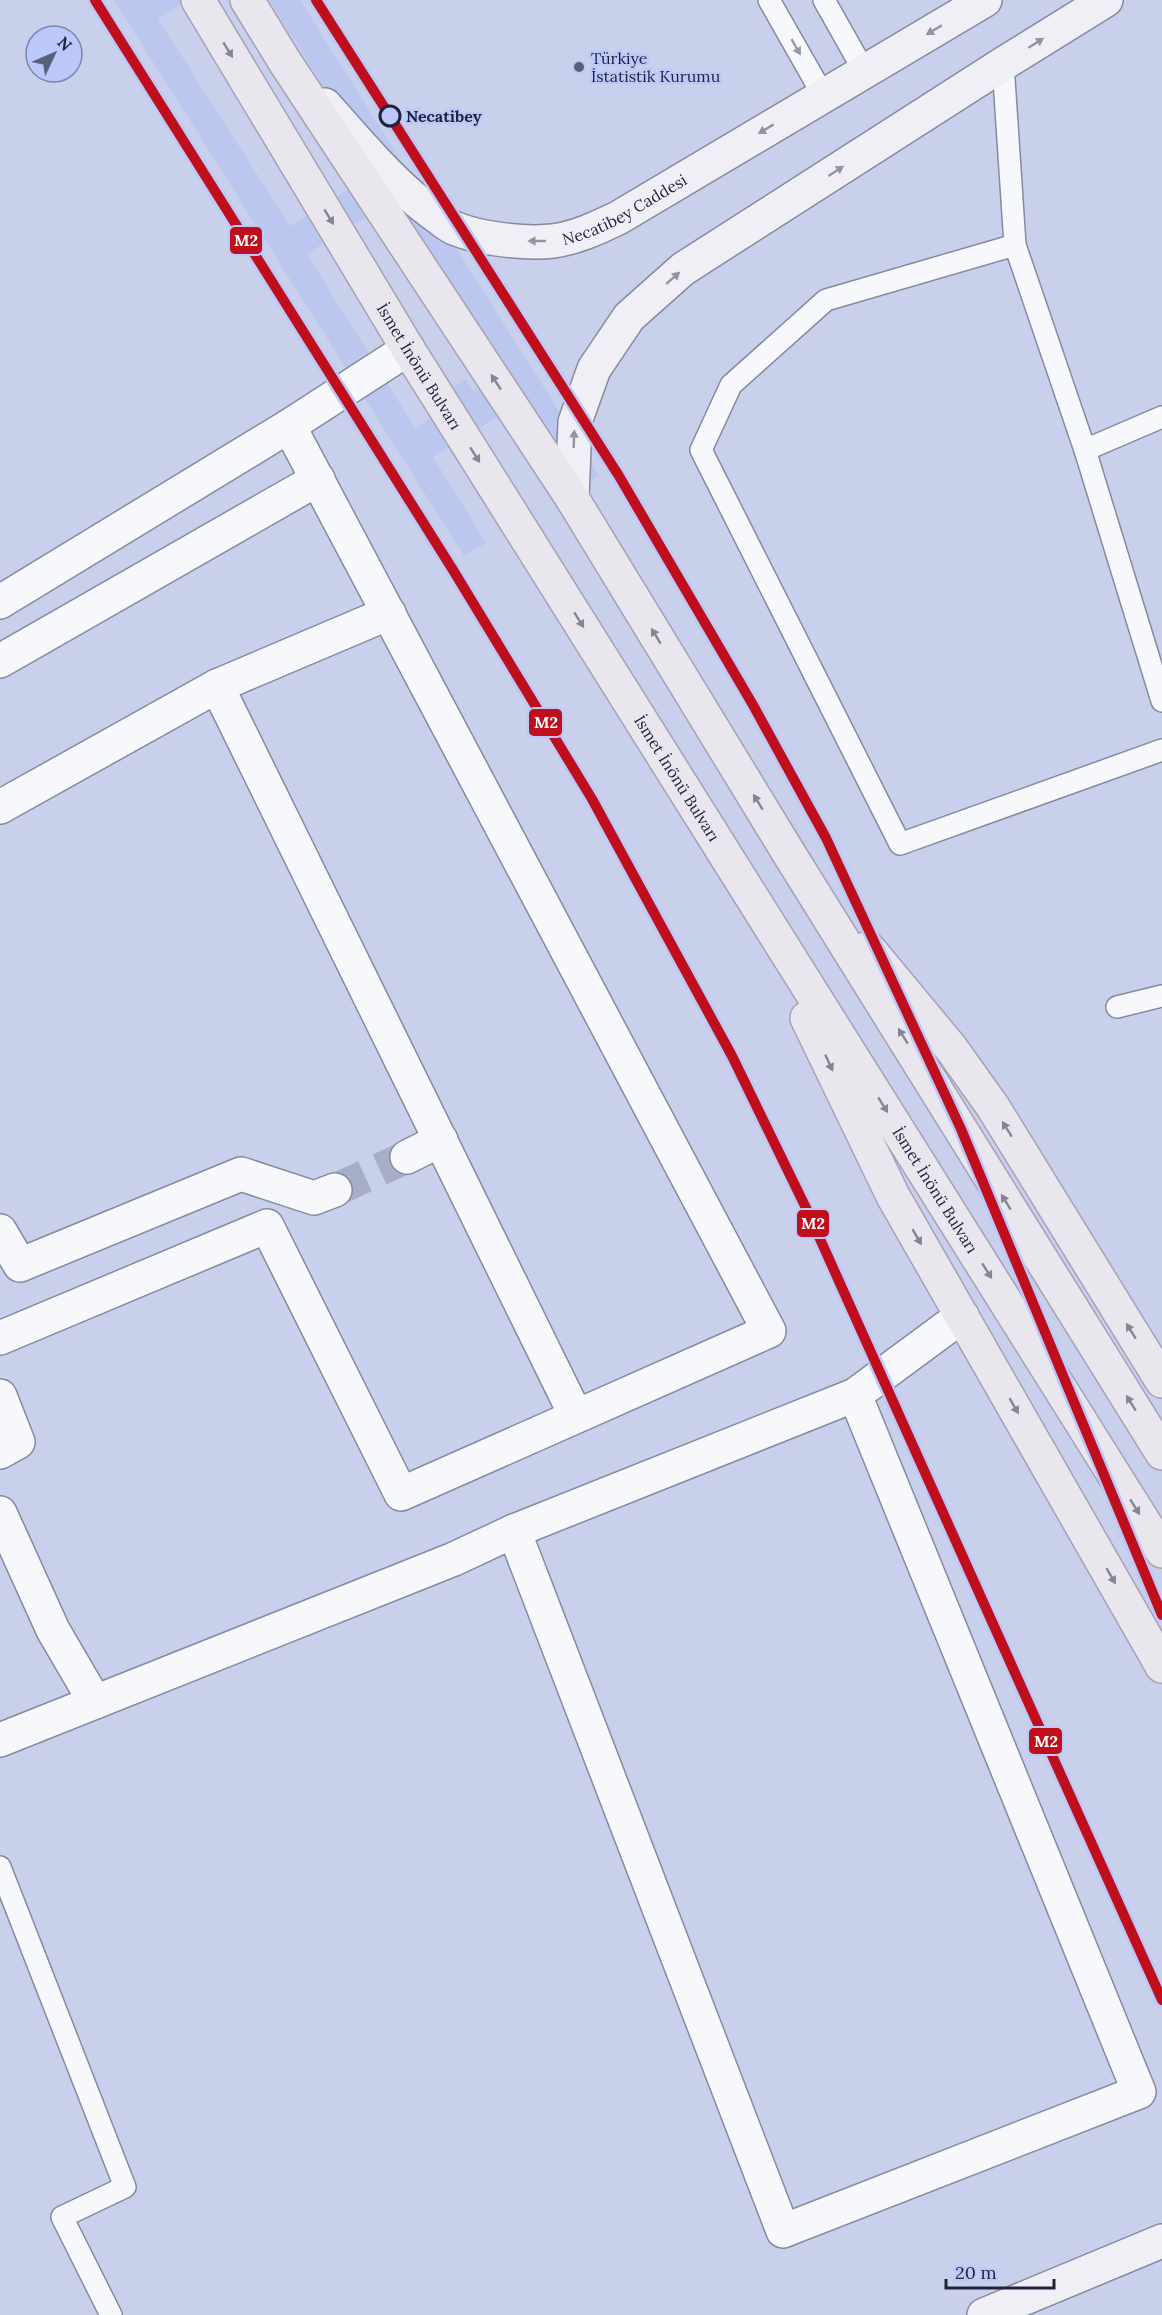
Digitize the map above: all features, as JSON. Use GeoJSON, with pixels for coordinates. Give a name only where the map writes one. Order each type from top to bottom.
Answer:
{"type":"FeatureCollection","features":[{"type":"Feature","properties":{"kind":"main road","name":"İsmet İnönü Bulvarı"},"geometry":{"type":"LineString","coordinates":[[198,0],[408,350],[1162,1551]]}},
{"type":"Feature","properties":{"kind":"main road"},"geometry":{"type":"LineString","coordinates":[[247,0],[285,62],[572,498],[788,852],[1162,1453]]}},
{"type":"Feature","properties":{"kind":"main road","name":"Necatibey Caddesi"},"geometry":{"type":"LineString","coordinates":[[285,62],[374,159],[424,207],[453,227],[481,235],[530,241],[554,241],[588,232],[618,219],[984,0]]}},
{"type":"Feature","properties":{"kind":"main road"},"geometry":{"type":"LineString","coordinates":[[572,498],[575,422],[594,369],[629,317],[683,270],[1002,64],[1106,0]]}},
{"type":"Feature","properties":{"kind":"main road"},"geometry":{"type":"LineString","coordinates":[[788,852],[951,1048],[987,1099],[1162,1381]]}},
{"type":"Feature","properties":{"kind":"main road"},"geometry":{"type":"LineString","coordinates":[[741,878],[893,1196],[1162,1666]]}},
{"type":"Feature","properties":{"kind":"main road"},"geometry":{"type":"LineString","coordinates":[[984,2315],[1162,2241]]}},
{"type":"Feature","properties":{"kind":"street"},"geometry":{"type":"LineString","coordinates":[[0,602],[289,426],[408,350]]}},
{"type":"Feature","properties":{"kind":"street"},"geometry":{"type":"LineString","coordinates":[[0,1338],[267,1226],[401,1494],[769,1331],[289,426]]}},
{"type":"Feature","properties":{"kind":"street"},"geometry":{"type":"LineString","coordinates":[[0,661],[318,479]]}},
{"type":"Feature","properties":{"kind":"street"},"geometry":{"type":"LineString","coordinates":[[0,807],[217,686],[389,613]]}},
{"type":"Feature","properties":{"kind":"street"},"geometry":{"type":"LineString","coordinates":[[217,686],[576,1416]]}},
{"type":"Feature","properties":{"kind":"street"},"geometry":{"type":"LineString","coordinates":[[407,1157],[441,1140]]}},
{"type":"Feature","properties":{"kind":"street"},"geometry":{"type":"LineString","coordinates":[[0,1231],[20,1265],[241,1174],[314,1198],[335,1190]]}},
{"type":"Feature","properties":{"kind":"street"},"geometry":{"type":"LineString","coordinates":[[0,1740],[454,1559],[514,1531],[855,1395],[962,1316]]}},
{"type":"Feature","properties":{"kind":"street"},"geometry":{"type":"LineString","coordinates":[[514,1531],[783,2231],[1139,2092],[855,1395]]}},
{"type":"Feature","properties":{"kind":"street"},"geometry":{"type":"LineString","coordinates":[[0,1396],[18,1443],[0,1452]]}},
{"type":"Feature","properties":{"kind":"street"},"geometry":{"type":"LineString","coordinates":[[0,1513],[53,1630],[95,1702]]}},
{"type":"Feature","properties":{"kind":"lane"},"geometry":{"type":"LineString","coordinates":[[769,0],[823,95]]}},
{"type":"Feature","properties":{"kind":"lane"},"geometry":{"type":"LineString","coordinates":[[824,0],[864,71]]}},
{"type":"Feature","properties":{"kind":"lane"},"geometry":{"type":"LineString","coordinates":[[1002,64],[1015,245],[1085,450],[1162,701]]}},
{"type":"Feature","properties":{"kind":"lane"},"geometry":{"type":"LineString","coordinates":[[1015,245],[826,300],[731,386],[701,450],[900,844],[1162,750]]}},
{"type":"Feature","properties":{"kind":"lane"},"geometry":{"type":"LineString","coordinates":[[1085,450],[1162,417]]}},
{"type":"Feature","properties":{"kind":"lane"},"geometry":{"type":"LineString","coordinates":[[1117,1007],[1162,996]]}},
{"type":"Feature","properties":{"kind":"lane"},"geometry":{"type":"LineString","coordinates":[[0,1867],[125,2187],[62,2217],[111,2315]]}},
{"type":"Feature","properties":{"kind":"shaded area"},"geometry":{"type":"Polygon","coordinates":[[[114,0],[188,0],[158,19],[290,226],[377,171],[269,0],[300,0],[599,475],[578,488],[521,402],[433,457],[486,543],[464,556],[114,0]],[[395,199],[307,254],[415,428],[445,409],[437,397],[466,379],[474,392],[502,374],[395,199]]]}},
{"type":"Feature","properties":{"kind":"tunnel"},"geometry":{"type":"LineString","coordinates":[[335,1190],[407,1157]]}},
{"type":"Feature","properties":{"kind":"transit line","name":"M2"},"geometry":{"type":"LineString","coordinates":[[95,0],[453,570],[592,799],[732,1056],[807,1210],[1162,2000]]}},
{"type":"Feature","properties":{"kind":"transit line","name":"M2"},"geometry":{"type":"LineString","coordinates":[[316,0],[619,476],[753,705],[826,838],[961,1129],[1162,1615]]}},
{"type":"Feature","properties":{"kind":"place","name":"Türkiye İstatistik Kurumu"},"geometry":{"type":"Point","coordinates":[579,67]}},
{"type":"Feature","properties":{"kind":"place","name":"Necatibey"},"geometry":{"type":"Point","coordinates":[390,116]}}]}
